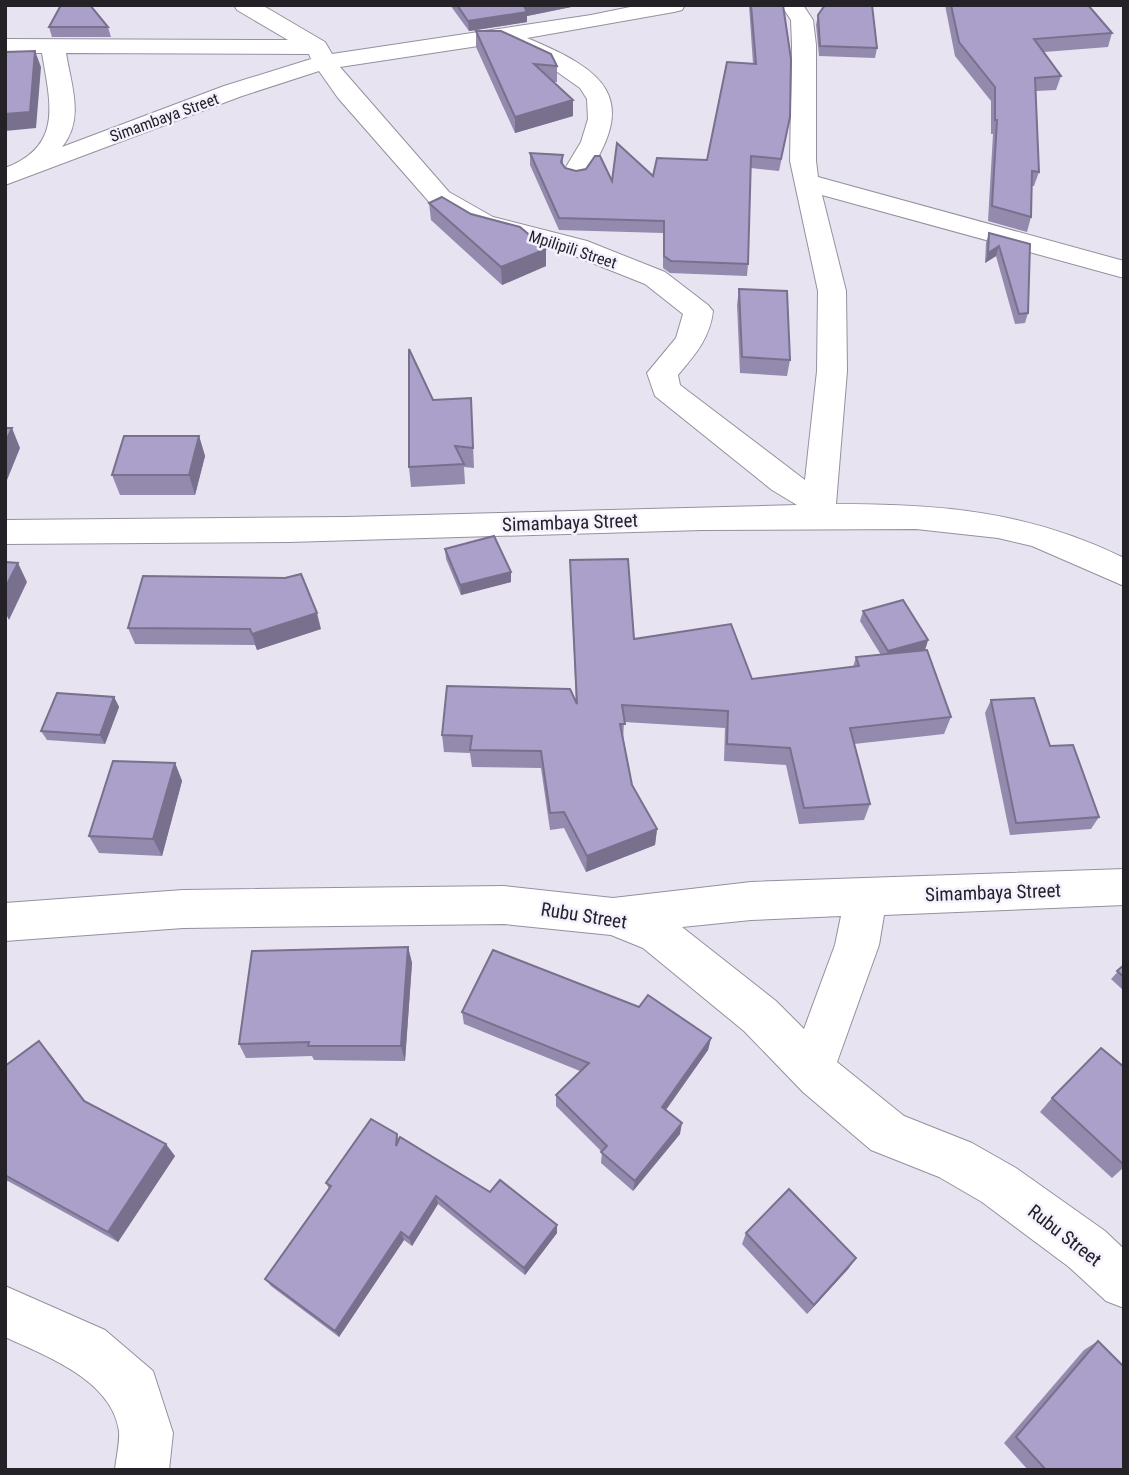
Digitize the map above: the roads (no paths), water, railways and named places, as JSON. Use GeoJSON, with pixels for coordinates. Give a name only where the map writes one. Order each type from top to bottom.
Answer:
{"type":"FeatureCollection","features":[{"type":"Feature","properties":{"kind":"street","name":"Mpilipili Street"},"geometry":{"type":"LineString","coordinates":[[245,5],[321,54],[347,93],[440,198],[483,223],[577,247],[617,262],[655,278],[685,299],[698,311],[697,329],[685,348],[662,373],[666,389],[818,509]]}},
{"type":"Feature","properties":{"kind":"street"},"geometry":{"type":"LineString","coordinates":[[8,40],[53,46],[321,54],[502,36],[674,5]]}},
{"type":"Feature","properties":{"kind":"street"},"geometry":{"type":"LineString","coordinates":[[792,5],[802,20],[804,46],[803,161],[832,291],[832,371],[818,509]]}},
{"type":"Feature","properties":{"kind":"street"},"geometry":{"type":"LineString","coordinates":[[502,36],[564,62],[584,75],[597,92],[602,127],[593,148],[576,172]]}},
{"type":"Feature","properties":{"kind":"street"},"geometry":{"type":"LineString","coordinates":[[32,167],[60,133],[64,114],[53,46]]}},
{"type":"Feature","properties":{"kind":"street","name":"Simambaya Street"},"geometry":{"type":"LineString","coordinates":[[5,177],[233,91],[321,54]]}},
{"type":"Feature","properties":{"kind":"street"},"geometry":{"type":"LineString","coordinates":[[806,182],[1124,270]]}},
{"type":"Feature","properties":{"kind":"street","name":"Simambaya Street"},"geometry":{"type":"LineString","coordinates":[[5,532],[361,529],[818,509],[926,515],[991,524],[1044,536],[1091,555],[1124,573]]}},
{"type":"Feature","properties":{"kind":"street","name":"Simambaya Street"},"geometry":{"type":"LineString","coordinates":[[611,916],[751,901],[1124,887]]}},
{"type":"Feature","properties":{"kind":"street"},"geometry":{"type":"LineString","coordinates":[[811,1069],[857,945],[866,895]]}},
{"type":"Feature","properties":{"kind":"street","name":"Rubu Street"},"geometry":{"type":"LineString","coordinates":[[5,922],[183,909],[343,906],[504,905],[611,916],[658,934],[760,1016],[811,1069],[888,1133],[955,1160],[999,1185],[1087,1249],[1124,1283]]}},
{"type":"Feature","properties":{"kind":"street"},"geometry":{"type":"LineString","coordinates":[[5,1311],[87,1348],[134,1390],[146,1433],[142,1470]]}}]}
